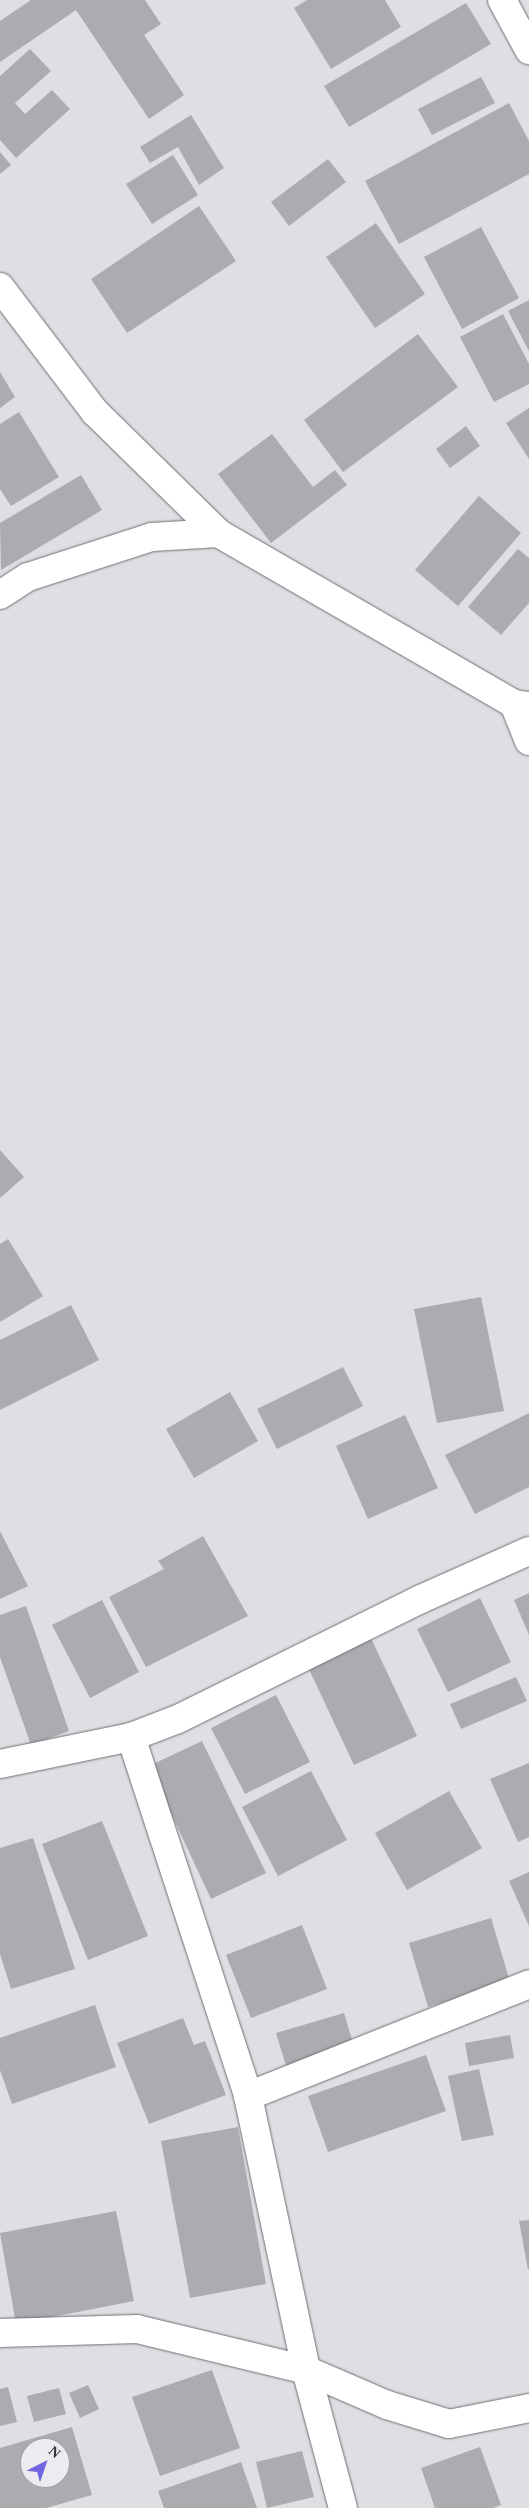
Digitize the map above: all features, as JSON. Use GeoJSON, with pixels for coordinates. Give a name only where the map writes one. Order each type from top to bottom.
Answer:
{"type":"FeatureCollection","features":[{"type":"Feature","properties":{"kind":"street"},"geometry":{"type":"LineString","coordinates":[[502,0],[529,50]]}},
{"type":"Feature","properties":{"kind":"street"},"geometry":{"type":"LineString","coordinates":[[0,287],[95,412],[218,533],[521,705],[529,741]]}},
{"type":"Feature","properties":{"kind":"street"},"geometry":{"type":"LineString","coordinates":[[0,595],[28,577],[152,537],[218,533]]}},
{"type":"Feature","properties":{"kind":"street"},"geometry":{"type":"LineString","coordinates":[[0,1764],[131,1737],[178,1719],[422,1599],[529,1551]]}},
{"type":"Feature","properties":{"kind":"street"},"geometry":{"type":"LineString","coordinates":[[131,1737],[248,2096],[306,2370],[343,2508]]}},
{"type":"Feature","properties":{"kind":"street"},"geometry":{"type":"LineString","coordinates":[[248,2096],[529,1984]]}},
{"type":"Feature","properties":{"kind":"street"},"geometry":{"type":"LineString","coordinates":[[0,2333],[137,2329],[306,2370],[387,2405],[449,2424],[529,2408]]}},
{"type":"Feature","properties":{"kind":"building"},"geometry":{"type":"Polygon","coordinates":[[[31,0],[145,0],[161,24],[144,35],[184,95],[149,119],[76,10],[0,62],[0,21],[31,0]]]}},
{"type":"Feature","properties":{"kind":"building"},"geometry":{"type":"Polygon","coordinates":[[[307,0],[385,0],[401,27],[331,69],[294,8],[307,0]]]}},
{"type":"Feature","properties":{"kind":"building"},"geometry":{"type":"Polygon","coordinates":[[[466,3],[491,44],[349,127],[324,86],[466,3]]]}},
{"type":"Feature","properties":{"kind":"building"},"geometry":{"type":"Polygon","coordinates":[[[30,49],[51,71],[15,103],[25,114],[52,90],[70,109],[16,158],[0,140],[0,76],[30,49]]]}},
{"type":"Feature","properties":{"kind":"building"},"geometry":{"type":"Polygon","coordinates":[[[481,77],[495,103],[432,135],[418,109],[481,77]]]}},
{"type":"Feature","properties":{"kind":"building"},"geometry":{"type":"Polygon","coordinates":[[[509,103],[529,141],[529,174],[399,244],[365,181],[509,103]]]}},
{"type":"Feature","properties":{"kind":"building"},"geometry":{"type":"Polygon","coordinates":[[[191,115],[224,168],[199,185],[178,147],[150,163],[140,147],[191,115]]]}},
{"type":"Feature","properties":{"kind":"building"},"geometry":{"type":"Polygon","coordinates":[[[0,152],[11,165],[0,174],[0,152]]]}},
{"type":"Feature","properties":{"kind":"building"},"geometry":{"type":"Polygon","coordinates":[[[173,155],[198,195],[152,224],[126,184],[173,155]]]}},
{"type":"Feature","properties":{"kind":"building"},"geometry":{"type":"Polygon","coordinates":[[[328,159],[346,182],[289,226],[271,202],[328,159]]]}},
{"type":"Feature","properties":{"kind":"building"},"geometry":{"type":"Polygon","coordinates":[[[199,206],[236,261],[127,333],[91,279],[199,206]]]}},
{"type":"Feature","properties":{"kind":"building"},"geometry":{"type":"Polygon","coordinates":[[[376,223],[425,294],[375,328],[326,257],[376,223]]]}},
{"type":"Feature","properties":{"kind":"building"},"geometry":{"type":"Polygon","coordinates":[[[481,227],[519,298],[462,329],[424,257],[481,227]]]}},
{"type":"Feature","properties":{"kind":"building"},"geometry":{"type":"Polygon","coordinates":[[[529,300],[529,351],[508,311],[529,300]]]}},
{"type":"Feature","properties":{"kind":"building"},"geometry":{"type":"Polygon","coordinates":[[[503,314],[529,364],[529,384],[494,402],[460,337],[503,314]]]}},
{"type":"Feature","properties":{"kind":"building"},"geometry":{"type":"Polygon","coordinates":[[[418,334],[458,387],[343,472],[304,420],[418,334]]]}},
{"type":"Feature","properties":{"kind":"building"},"geometry":{"type":"Polygon","coordinates":[[[0,372],[15,397],[0,408],[0,372]]]}},
{"type":"Feature","properties":{"kind":"building"},"geometry":{"type":"Polygon","coordinates":[[[529,408],[529,459],[506,423],[529,408]]]}},
{"type":"Feature","properties":{"kind":"building"},"geometry":{"type":"Polygon","coordinates":[[[19,412],[59,477],[11,506],[0,489],[0,424],[19,412]]]}},
{"type":"Feature","properties":{"kind":"building"},"geometry":{"type":"Polygon","coordinates":[[[466,426],[480,446],[450,468],[436,449],[466,426]]]}},
{"type":"Feature","properties":{"kind":"building"},"geometry":{"type":"Polygon","coordinates":[[[272,434],[313,487],[335,470],[347,485],[271,543],[218,474],[272,434]]]}},
{"type":"Feature","properties":{"kind":"building"},"geometry":{"type":"Polygon","coordinates":[[[81,475],[102,510],[1,570],[0,523],[81,475]]]}},
{"type":"Feature","properties":{"kind":"building"},"geometry":{"type":"Polygon","coordinates":[[[479,496],[521,533],[458,606],[415,570],[479,496]]]}},
{"type":"Feature","properties":{"kind":"building"},"geometry":{"type":"Polygon","coordinates":[[[518,549],[529,558],[529,603],[501,635],[468,607],[518,549]]]}},
{"type":"Feature","properties":{"kind":"building"},"geometry":{"type":"Polygon","coordinates":[[[0,1150],[24,1177],[0,1198],[0,1150]]]}},
{"type":"Feature","properties":{"kind":"building"},"geometry":{"type":"Polygon","coordinates":[[[8,1239],[43,1296],[0,1322],[0,1244],[8,1239]]]}},
{"type":"Feature","properties":{"kind":"building"},"geometry":{"type":"Polygon","coordinates":[[[481,1297],[504,1411],[437,1423],[414,1309],[481,1297]]]}},
{"type":"Feature","properties":{"kind":"building"},"geometry":{"type":"Polygon","coordinates":[[[71,1305],[99,1360],[0,1410],[0,1340],[71,1305]]]}},
{"type":"Feature","properties":{"kind":"building"},"geometry":{"type":"Polygon","coordinates":[[[343,1367],[363,1406],[277,1449],[257,1409],[343,1367]]]}},
{"type":"Feature","properties":{"kind":"building"},"geometry":{"type":"Polygon","coordinates":[[[230,1392],[258,1441],[194,1478],[166,1429],[230,1392]]]}},
{"type":"Feature","properties":{"kind":"building"},"geometry":{"type":"Polygon","coordinates":[[[529,1413],[529,1487],[475,1514],[445,1455],[529,1413]]]}},
{"type":"Feature","properties":{"kind":"building"},"geometry":{"type":"Polygon","coordinates":[[[405,1415],[438,1488],[368,1519],[336,1446],[405,1415]]]}},
{"type":"Feature","properties":{"kind":"building"},"geometry":{"type":"Polygon","coordinates":[[[0,1531],[28,1586],[0,1599],[0,1531]]]}},
{"type":"Feature","properties":{"kind":"building"},"geometry":{"type":"Polygon","coordinates":[[[203,1536],[248,1616],[146,1667],[109,1597],[164,1569],[158,1561],[203,1536]]]}},
{"type":"Feature","properties":{"kind":"building"},"geometry":{"type":"Polygon","coordinates":[[[529,1593],[529,1635],[514,1600],[529,1593]]]}},
{"type":"Feature","properties":{"kind":"building"},"geometry":{"type":"Polygon","coordinates":[[[480,1598],[511,1662],[448,1692],[417,1629],[480,1598]]]}},
{"type":"Feature","properties":{"kind":"building"},"geometry":{"type":"Polygon","coordinates":[[[102,1600],[139,1672],[90,1698],[52,1625],[102,1600]]]}},
{"type":"Feature","properties":{"kind":"building"},"geometry":{"type":"Polygon","coordinates":[[[26,1606],[69,1731],[31,1745],[0,1657],[0,1615],[26,1606]]]}},
{"type":"Feature","properties":{"kind":"building"},"geometry":{"type":"Polygon","coordinates":[[[369,1634],[417,1736],[354,1765],[306,1663],[369,1634]]]}},
{"type":"Feature","properties":{"kind":"building"},"geometry":{"type":"Polygon","coordinates":[[[516,1677],[527,1701],[461,1729],[450,1704],[516,1677]]]}},
{"type":"Feature","properties":{"kind":"building"},"geometry":{"type":"Polygon","coordinates":[[[276,1695],[310,1762],[245,1794],[211,1728],[276,1695]]]}},
{"type":"Feature","properties":{"kind":"building"},"geometry":{"type":"Polygon","coordinates":[[[202,1741],[266,1873],[211,1899],[149,1766],[202,1741]]]}},
{"type":"Feature","properties":{"kind":"building"},"geometry":{"type":"Polygon","coordinates":[[[529,1763],[529,1837],[518,1842],[490,1779],[529,1763]]]}},
{"type":"Feature","properties":{"kind":"building"},"geometry":{"type":"Polygon","coordinates":[[[311,1771],[347,1840],[278,1876],[242,1807],[311,1771]]]}},
{"type":"Feature","properties":{"kind":"building"},"geometry":{"type":"Polygon","coordinates":[[[449,1791],[482,1848],[407,1890],[375,1833],[449,1791]]]}},
{"type":"Feature","properties":{"kind":"building"},"geometry":{"type":"Polygon","coordinates":[[[102,1821],[148,1936],[88,1960],[42,1844],[102,1821]]]}},
{"type":"Feature","properties":{"kind":"building"},"geometry":{"type":"Polygon","coordinates":[[[33,1838],[75,1969],[11,1989],[0,1954],[0,1848],[33,1838]]]}},
{"type":"Feature","properties":{"kind":"building"},"geometry":{"type":"Polygon","coordinates":[[[529,1872],[529,1926],[509,1881],[529,1872]]]}},
{"type":"Feature","properties":{"kind":"building"},"geometry":{"type":"Polygon","coordinates":[[[491,1918],[510,1982],[428,2007],[409,1943],[491,1918]]]}},
{"type":"Feature","properties":{"kind":"building"},"geometry":{"type":"Polygon","coordinates":[[[302,1925],[327,1989],[251,2018],[226,1955],[302,1925]]]}},
{"type":"Feature","properties":{"kind":"building"},"geometry":{"type":"Polygon","coordinates":[[[95,2005],[116,2067],[12,2104],[0,2070],[0,2038],[95,2005]]]}},
{"type":"Feature","properties":{"kind":"building"},"geometry":{"type":"Polygon","coordinates":[[[344,2013],[355,2050],[287,2069],[276,2033],[344,2013]]]}},
{"type":"Feature","properties":{"kind":"building"},"geometry":{"type":"Polygon","coordinates":[[[183,2018],[194,2045],[205,2041],[226,2095],[149,2124],[117,2043],[183,2018]]]}},
{"type":"Feature","properties":{"kind":"building"},"geometry":{"type":"Polygon","coordinates":[[[510,2035],[514,2058],[469,2066],[465,2043],[510,2035]]]}},
{"type":"Feature","properties":{"kind":"building"},"geometry":{"type":"Polygon","coordinates":[[[426,2055],[446,2111],[328,2152],[308,2096],[426,2055]]]}},
{"type":"Feature","properties":{"kind":"building"},"geometry":{"type":"Polygon","coordinates":[[[479,2069],[494,2135],[462,2141],[448,2076],[479,2069]]]}},
{"type":"Feature","properties":{"kind":"building"},"geometry":{"type":"Polygon","coordinates":[[[238,2127],[266,2284],[190,2298],[161,2141],[238,2127]]]}},
{"type":"Feature","properties":{"kind":"building"},"geometry":{"type":"Polygon","coordinates":[[[116,2211],[134,2301],[16,2324],[0,2233],[116,2211]]]}},
{"type":"Feature","properties":{"kind":"building"},"geometry":{"type":"Polygon","coordinates":[[[529,2220],[529,2269],[528,2270],[519,2221],[529,2220]]]}},
{"type":"Feature","properties":{"kind":"building"},"geometry":{"type":"Polygon","coordinates":[[[212,2370],[240,2448],[160,2476],[132,2397],[212,2370]]]}},
{"type":"Feature","properties":{"kind":"building"},"geometry":{"type":"Polygon","coordinates":[[[88,2385],[99,2409],[80,2418],[69,2393],[88,2385]]]}},
{"type":"Feature","properties":{"kind":"building"},"geometry":{"type":"Polygon","coordinates":[[[8,2387],[17,2422],[0,2426],[0,2389],[8,2387]]]}},
{"type":"Feature","properties":{"kind":"building"},"geometry":{"type":"Polygon","coordinates":[[[59,2388],[66,2414],[34,2422],[27,2396],[59,2388]]]}},
{"type":"Feature","properties":{"kind":"building"},"geometry":{"type":"Polygon","coordinates":[[[72,2427],[92,2495],[46,2508],[0,2508],[0,2448],[20,2442],[20,2488],[70,2488],[70,2438],[34,2438],[72,2427]]]}},
{"type":"Feature","properties":{"kind":"building"},"geometry":{"type":"Polygon","coordinates":[[[480,2447],[501,2505],[493,2508],[435,2508],[421,2468],[480,2447]]]}},
{"type":"Feature","properties":{"kind":"building"},"geometry":{"type":"Polygon","coordinates":[[[302,2451],[314,2497],[267,2508],[256,2462],[302,2451]]]}},
{"type":"Feature","properties":{"kind":"building"},"geometry":{"type":"Polygon","coordinates":[[[241,2462],[257,2508],[164,2508],[158,2491],[241,2462]]]}}]}
